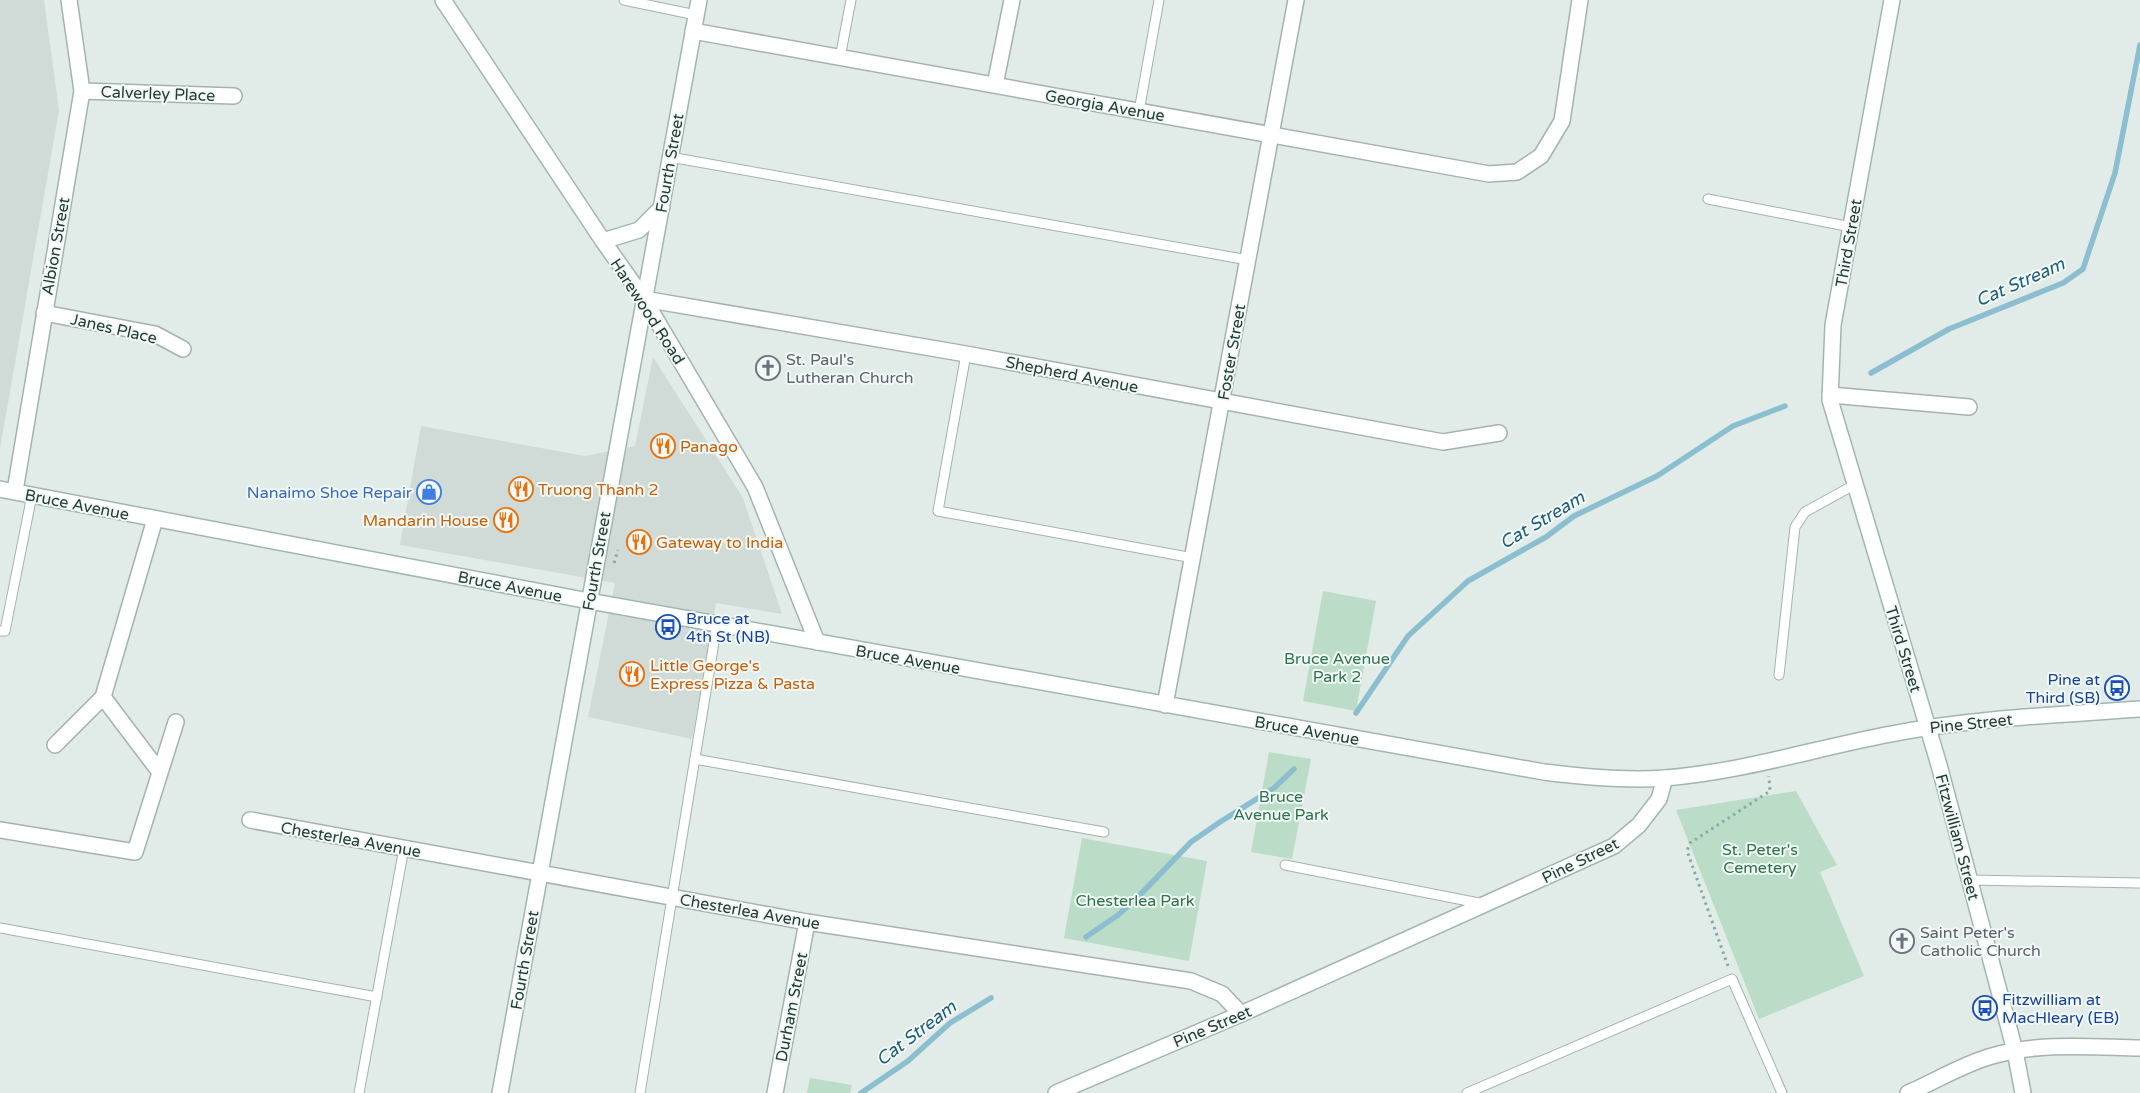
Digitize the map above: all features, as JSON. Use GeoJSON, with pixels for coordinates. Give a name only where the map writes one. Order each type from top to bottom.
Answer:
{"type":"FeatureCollection","features":[{"type":"Feature","properties":{"kind":"street","name":"Albion Street"},"geometry":{"type":"LineString","coordinates":[[7,490],[44,312],[82,91],[69,0]]}},
{"type":"Feature","properties":{"kind":"street","name":"Harewood Road"},"geometry":{"type":"LineString","coordinates":[[443,0],[602,241],[644,299],[755,487],[817,642]]}},
{"type":"Feature","properties":{"kind":"street"},"geometry":{"type":"LineString","coordinates":[[995,85],[1012,0]]}},
{"type":"Feature","properties":{"kind":"street","name":"Foster Street"},"geometry":{"type":"LineString","coordinates":[[1165,705],[1296,0]]}},
{"type":"Feature","properties":{"kind":"street","name":"Georgia Avenue"},"geometry":{"type":"LineString","coordinates":[[693,31],[1490,174],[1517,172],[1541,156],[1562,120],[1580,0]]}},
{"type":"Feature","properties":{"kind":"street","name":"Third Street"},"geometry":{"type":"LineString","coordinates":[[1892,0],[1833,325],[1830,400],[1927,728]]}},
{"type":"Feature","properties":{"kind":"street","name":"Fourth Street"},"geometry":{"type":"LineString","coordinates":[[500,1093],[697,7]]}},
{"type":"Feature","properties":{"kind":"street","name":"Calverley Place"},"geometry":{"type":"LineString","coordinates":[[82,91],[234,96]]}},
{"type":"Feature","properties":{"kind":"street"},"geometry":{"type":"LineString","coordinates":[[602,241],[639,230],[662,207]]}},
{"type":"Feature","properties":{"kind":"street","name":"Shepherd Avenue"},"geometry":{"type":"LineString","coordinates":[[644,299],[966,354],[1444,442],[1499,433]]}},
{"type":"Feature","properties":{"kind":"street","name":"Janes Place"},"geometry":{"type":"LineString","coordinates":[[44,312],[155,334],[182,349]]}},
{"type":"Feature","properties":{"kind":"street"},"geometry":{"type":"LineString","coordinates":[[1830,395],[1969,407]]}},
{"type":"Feature","properties":{"kind":"street","name":"Bruce Avenue"},"geometry":{"type":"LineString","coordinates":[[7,490],[589,601],[1544,772],[1604,779],[1665,778]]}},
{"type":"Feature","properties":{"kind":"street"},"geometry":{"type":"LineString","coordinates":[[55,745],[103,697],[154,519]]}},
{"type":"Feature","properties":{"kind":"street"},"geometry":{"type":"LineString","coordinates":[[103,697],[159,771]]}},
{"type":"Feature","properties":{"kind":"street","name":"Pine Street"},"geometry":{"type":"LineString","coordinates":[[1056,1093],[1241,1014],[1614,846],[1639,825],[1659,798],[1665,778],[1749,766],[1892,734],[1966,722],[2140,709]]}},
{"type":"Feature","properties":{"kind":"street"},"geometry":{"type":"LineString","coordinates":[[0,830],[135,852],[176,722]]}},
{"type":"Feature","properties":{"kind":"street","name":"Fitzwilliam Street"},"geometry":{"type":"LineString","coordinates":[[1927,728],[1939,765],[2015,1051],[2023,1093]]}},
{"type":"Feature","properties":{"kind":"street","name":"Chesterlea Avenue"},"geometry":{"type":"LineString","coordinates":[[250,820],[807,922],[1191,981],[1222,994],[1241,1014]]}},
{"type":"Feature","properties":{"kind":"street","name":"Durham Street"},"geometry":{"type":"LineString","coordinates":[[775,1093],[807,922]]}},
{"type":"Feature","properties":{"kind":"street"},"geometry":{"type":"LineString","coordinates":[[1908,1093],[1984,1059],[2015,1051],[2045,1046],[2140,1048]]}},
{"type":"Feature","properties":{"kind":"lane"},"geometry":{"type":"LineString","coordinates":[[624,0],[697,7]]}},
{"type":"Feature","properties":{"kind":"lane"},"geometry":{"type":"LineString","coordinates":[[840,58],[851,0]]}},
{"type":"Feature","properties":{"kind":"lane"},"geometry":{"type":"LineString","coordinates":[[1139,111],[1159,0]]}},
{"type":"Feature","properties":{"kind":"lane"},"geometry":{"type":"LineString","coordinates":[[670,157],[1248,260]]}},
{"type":"Feature","properties":{"kind":"lane"},"geometry":{"type":"LineString","coordinates":[[1708,199],[1851,227]]}},
{"type":"Feature","properties":{"kind":"lane"},"geometry":{"type":"LineString","coordinates":[[966,354],[938,510],[1193,558]]}},
{"type":"Feature","properties":{"kind":"lane"},"geometry":{"type":"LineString","coordinates":[[1779,675],[1795,527],[1805,512],[1854,485]]}},
{"type":"Feature","properties":{"kind":"lane"},"geometry":{"type":"LineString","coordinates":[[0,630],[5,631],[32,495]]}},
{"type":"Feature","properties":{"kind":"lane"},"geometry":{"type":"LineString","coordinates":[[640,1093],[717,624]]}},
{"type":"Feature","properties":{"kind":"lane"},"geometry":{"type":"LineString","coordinates":[[695,759],[1104,832]]}},
{"type":"Feature","properties":{"kind":"lane"},"geometry":{"type":"LineString","coordinates":[[360,1093],[404,848]]}},
{"type":"Feature","properties":{"kind":"lane"},"geometry":{"type":"LineString","coordinates":[[1285,865],[1485,904]]}},
{"type":"Feature","properties":{"kind":"lane"},"geometry":{"type":"LineString","coordinates":[[1970,880],[2140,883]]}},
{"type":"Feature","properties":{"kind":"lane"},"geometry":{"type":"LineString","coordinates":[[0,928],[377,997]]}},
{"type":"Feature","properties":{"kind":"lane"},"geometry":{"type":"LineString","coordinates":[[1466,1093],[1732,979],[1782,1093]]}},
{"type":"Feature","properties":{"kind":"path"},"geometry":{"type":"LineString","coordinates":[[1732,979],[1687,851],[1690,843],[1770,791],[1768,761]]}},
{"type":"Feature","properties":{"kind":"shaded area"},"geometry":{"type":"Polygon","coordinates":[[[0,0],[44,0],[59,110],[0,449],[0,0]]]}},
{"type":"Feature","properties":{"kind":"shaded area"},"geometry":{"type":"Polygon","coordinates":[[[653,357],[743,498],[782,614],[716,603],[692,739],[588,717],[615,583],[400,545],[421,426],[585,456],[635,446],[653,357]]]}},
{"type":"Feature","properties":{"kind":"green space","name":"Bruce Avenue Park 2"},"geometry":{"type":"Polygon","coordinates":[[[1323,591],[1376,601],[1356,711],[1303,701],[1323,591]]]}},
{"type":"Feature","properties":{"kind":"green space","name":"Bruce Avenue Park"},"geometry":{"type":"Polygon","coordinates":[[[1269,752],[1311,759],[1292,859],[1251,852],[1269,752]]]}},
{"type":"Feature","properties":{"kind":"green space","name":"St. Peter's Cemetery"},"geometry":{"type":"Polygon","coordinates":[[[1796,791],[1837,865],[1820,872],[1864,976],[1759,1019],[1676,810],[1796,791]]]}},
{"type":"Feature","properties":{"kind":"green space","name":"Chesterlea Park"},"geometry":{"type":"Polygon","coordinates":[[[1082,838],[1207,861],[1189,961],[1064,938],[1082,838]]]}},
{"type":"Feature","properties":{"kind":"green space"},"geometry":{"type":"Polygon","coordinates":[[[810,1078],[852,1085],[850,1093],[807,1093],[810,1078]]]}},
{"type":"Feature","properties":{"kind":"waterway","name":"Cat Stream"},"geometry":{"type":"LineString","coordinates":[[1871,373],[1949,329],[2063,283],[2083,269],[2115,173],[2140,45]]}},
{"type":"Feature","properties":{"kind":"waterway","name":"Cat Stream"},"geometry":{"type":"LineString","coordinates":[[1356,713],[1408,636],[1468,581],[1546,537],[1574,516],[1657,476],[1733,426],[1785,406]]}},
{"type":"Feature","properties":{"kind":"waterway","name":"Cat Stream"},"geometry":{"type":"LineString","coordinates":[[1086,937],[1118,915],[1137,898],[1191,842],[1274,788],[1294,769]]}},
{"type":"Feature","properties":{"kind":"waterway","name":"Cat Stream"},"geometry":{"type":"LineString","coordinates":[[861,1093],[908,1061],[950,1023],[991,998]]}},
{"type":"Feature","properties":{"kind":"place","name":"St. Paul's Lutheran Church"},"geometry":{"type":"Point","coordinates":[768,368]}},
{"type":"Feature","properties":{"kind":"place","name":"Panago"},"geometry":{"type":"Point","coordinates":[663,446]}},
{"type":"Feature","properties":{"kind":"place","name":"Truong Thanh 2"},"geometry":{"type":"Point","coordinates":[521,489]}},
{"type":"Feature","properties":{"kind":"place","name":"Nanaimo Shoe Repair"},"geometry":{"type":"Point","coordinates":[429,492]}},
{"type":"Feature","properties":{"kind":"place","name":"Mandarin House"},"geometry":{"type":"Point","coordinates":[506,520]}},
{"type":"Feature","properties":{"kind":"place","name":"Gateway to India"},"geometry":{"type":"Point","coordinates":[639,542]}},
{"type":"Feature","properties":{"kind":"place","name":"Bruce at 4th St (NB)"},"geometry":{"type":"Point","coordinates":[668,627]}},
{"type":"Feature","properties":{"kind":"place","name":"Little George's Express Pizza & Pasta"},"geometry":{"type":"Point","coordinates":[632,674]}},
{"type":"Feature","properties":{"kind":"place","name":"Pine at Third (SB)"},"geometry":{"type":"Point","coordinates":[2117,688]}},
{"type":"Feature","properties":{"kind":"place","name":"Saint Peter's Catholic Church"},"geometry":{"type":"Point","coordinates":[1902,941]}},
{"type":"Feature","properties":{"kind":"place","name":"Fitzwilliam at MacHleary (EB)"},"geometry":{"type":"Point","coordinates":[1985,1008]}}]}
